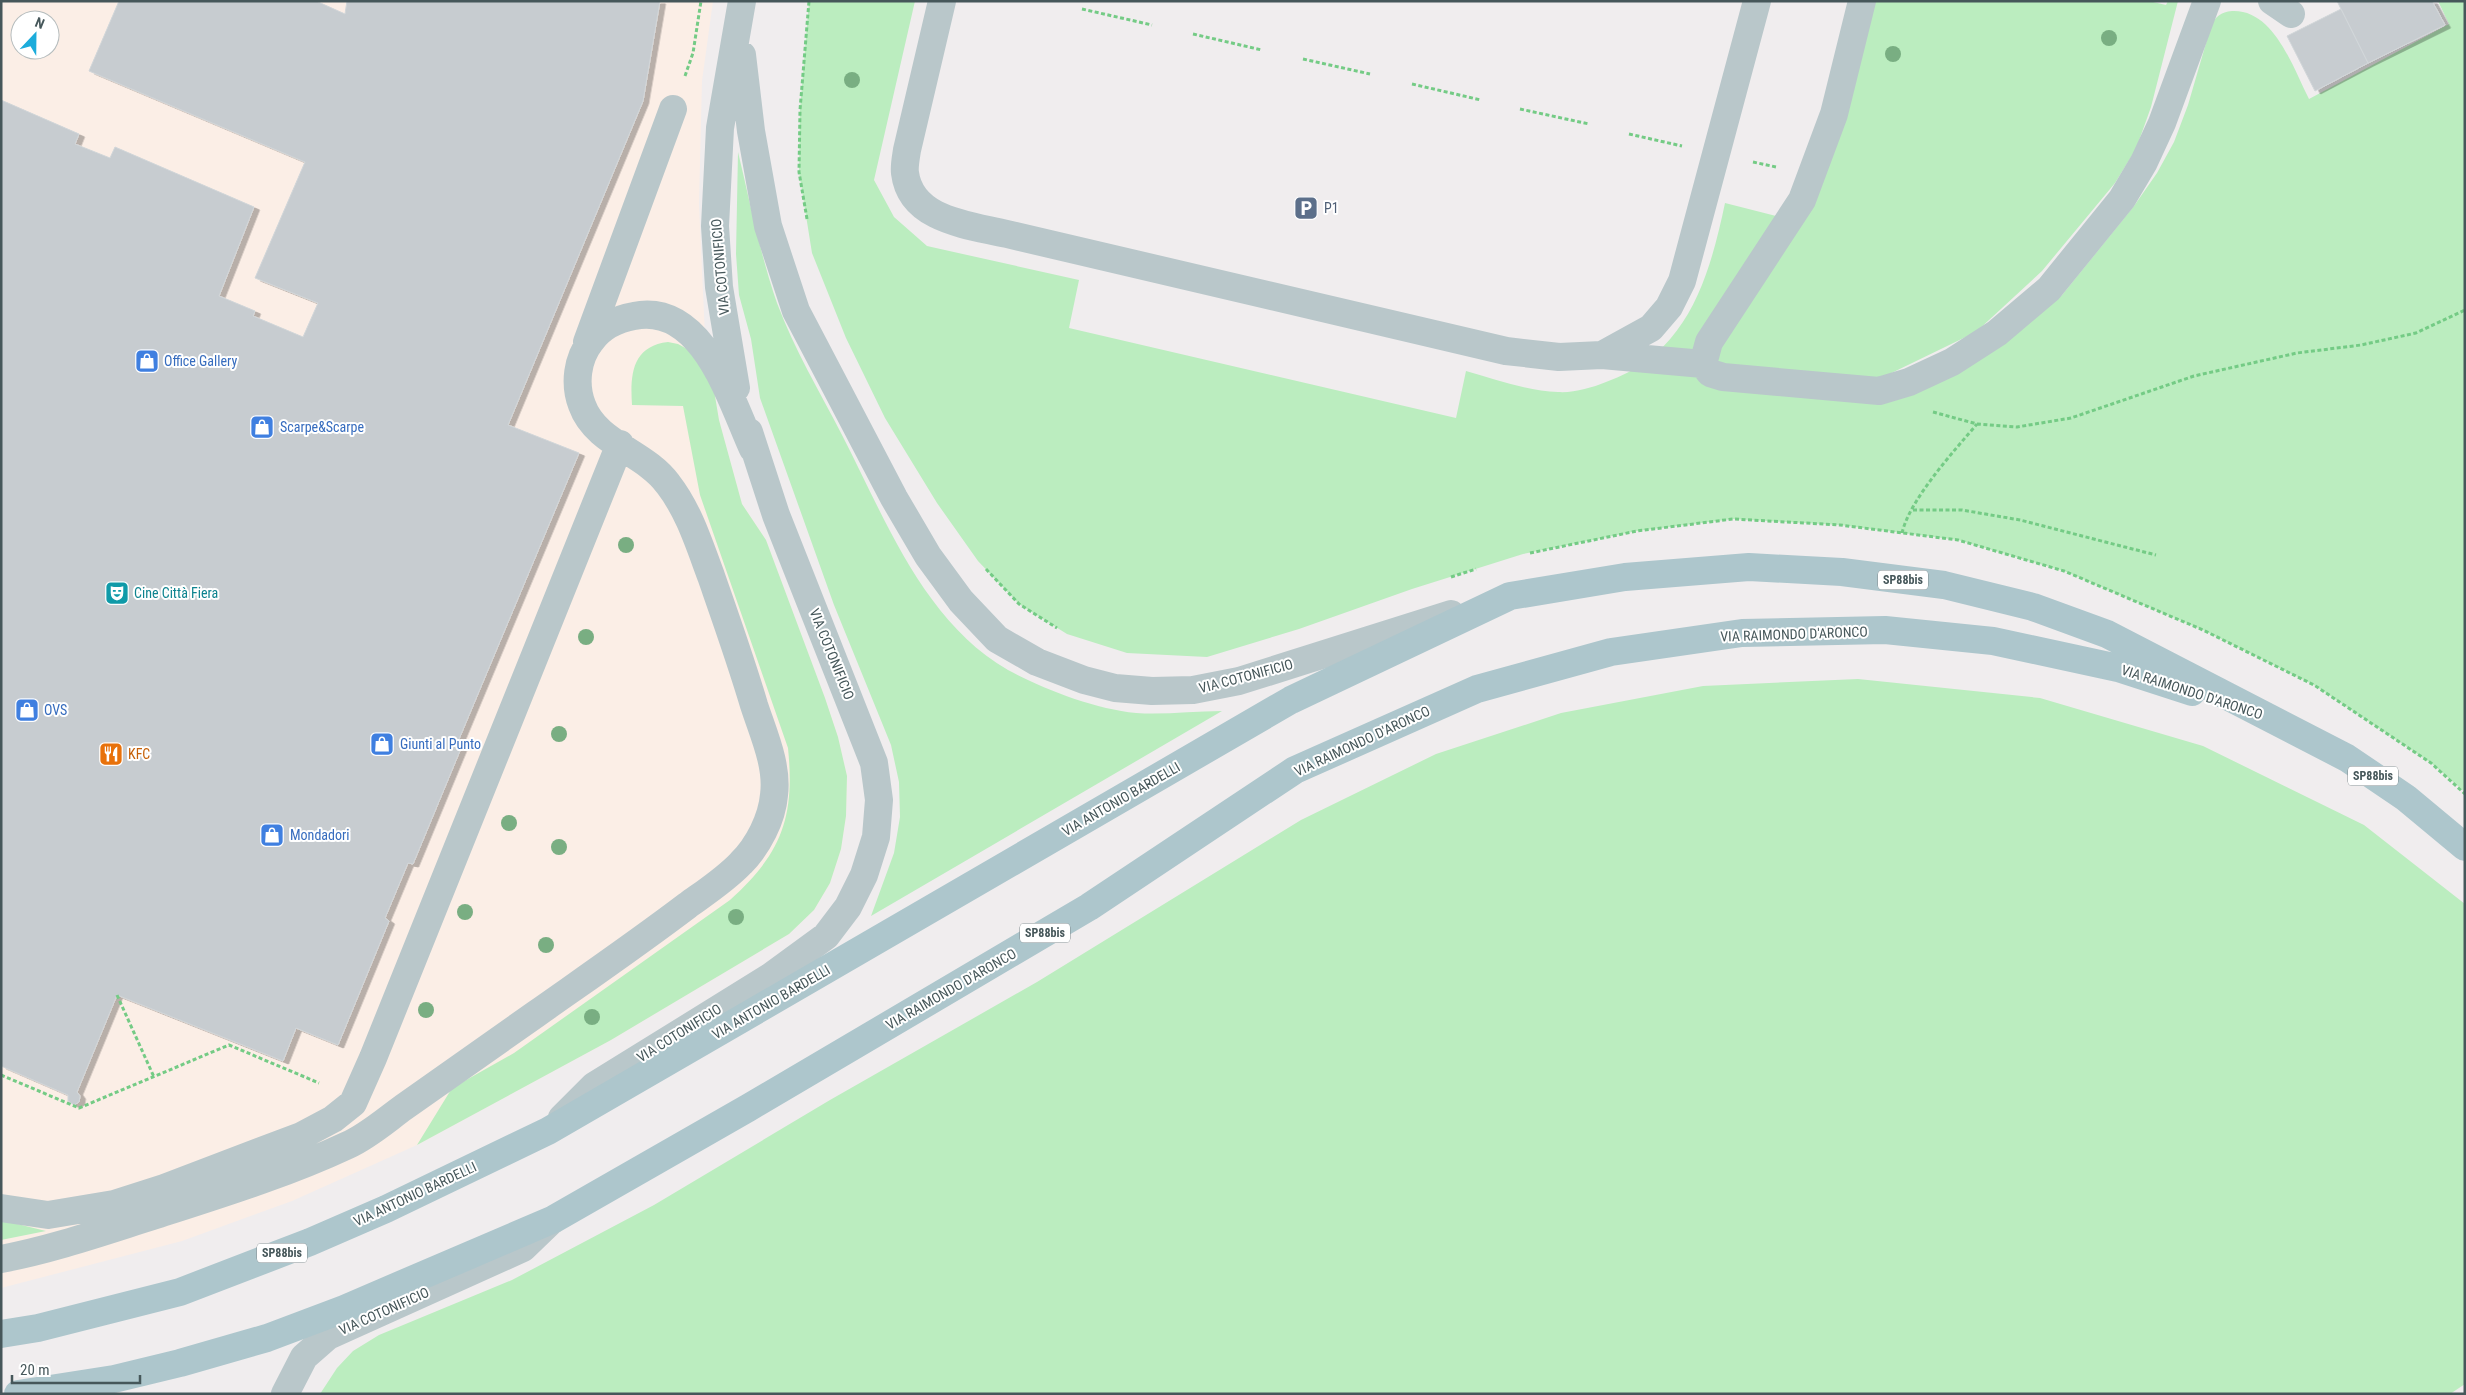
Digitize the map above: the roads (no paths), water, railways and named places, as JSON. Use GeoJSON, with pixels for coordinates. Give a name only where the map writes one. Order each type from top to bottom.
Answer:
{"type":"FeatureCollection","features":[{"type":"Feature","properties":{"kind":"main road","name":"VIA RAIMONDO D'ARONCO"},"geometry":{"type":"LineString","coordinates":[[1510,596],[1625,577],[1749,568],[1842,572],[1944,585],[2033,607],[2107,634],[2347,758],[2406,798],[2465,847]]}},
{"type":"Feature","properties":{"kind":"main road","name":"VIA ANTONIO BARDELLI"},"geometry":{"type":"LineString","coordinates":[[1,1334],[38,1328],[180,1292],[310,1242],[386,1209],[548,1131],[1291,700],[1510,596]]}},
{"type":"Feature","properties":{"kind":"main road","name":"VIA RAIMONDO D'ARONCO"},"geometry":{"type":"LineString","coordinates":[[554,1219],[748,1108],[1089,907],[1295,770],[1477,689],[1611,652],[1742,633],[1885,630],[1993,641],[2118,668],[2272,718]]}},
{"type":"Feature","properties":{"kind":"main road","name":"SP88bis"},"geometry":{"type":"LineString","coordinates":[[18,1394],[114,1379],[266,1338],[344,1309],[554,1219]]}},
{"type":"Feature","properties":{"kind":"street","name":"VIA COTONIFICIO"},"geometry":{"type":"LineString","coordinates":[[548,1131],[594,1086],[770,977],[826,936],[848,907],[864,875],[876,837],[879,800],[874,763],[776,515],[753,449],[733,377],[719,287],[715,226],[720,128],[739,30],[742,1]]}},
{"type":"Feature","properties":{"kind":"street"},"geometry":{"type":"LineString","coordinates":[[942,1],[904,172],[909,189],[922,207],[941,217],[1506,351],[1559,357],[1602,355],[1703,364],[1710,373],[1723,377],[1879,391],[1909,382],[1952,362],[1997,333],[2048,289],[2122,199],[2144,162],[2162,123],[2207,1]]}},
{"type":"Feature","properties":{"kind":"street"},"geometry":{"type":"LineString","coordinates":[[1602,355],[1651,328],[1669,307],[1682,281],[1756,1]]}},
{"type":"Feature","properties":{"kind":"street"},"geometry":{"type":"LineString","coordinates":[[1703,364],[1709,342],[1802,200],[1834,114],[1862,1]]}},
{"type":"Feature","properties":{"kind":"street","name":"VIA COTONIFICIO"},"geometry":{"type":"LineString","coordinates":[[739,30],[751,132],[768,226],[796,311],[894,498],[928,556],[961,601],[997,638],[1038,662],[1084,680],[1115,688],[1152,691],[1193,690],[1239,681],[1510,596]]}},
{"type":"Feature","properties":{"kind":"street"},"geometry":{"type":"LineString","coordinates":[[1,1259],[54,1248],[260,1182],[353,1143],[639,942],[734,870],[744,860],[763,832],[774,798],[775,780],[771,760],[736,646],[695,532],[682,504],[666,480],[649,463],[593,425],[581,403],[577,387],[579,365],[673,109]]}},
{"type":"Feature","properties":{"kind":"street"},"geometry":{"type":"LineString","coordinates":[[583,354],[591,340],[602,329],[621,318],[642,314],[665,317],[676,321],[700,342],[716,368],[753,449]]}},
{"type":"Feature","properties":{"kind":"street"},"geometry":{"type":"LineString","coordinates":[[1,1208],[48,1215],[72,1213],[122,1201],[164,1188],[301,1136],[333,1119],[352,1103],[373,1058],[620,444]]}},
{"type":"Feature","properties":{"kind":"street","name":"VIA COTONIFICIO"},"geometry":{"type":"LineString","coordinates":[[284,1394],[304,1357],[328,1336],[523,1248],[554,1219]]}},
{"type":"Feature","properties":{"kind":"place","name":"P1"},"geometry":{"type":"Point","coordinates":[1306,208]}},
{"type":"Feature","properties":{"kind":"place","name":"Office Gallery"},"geometry":{"type":"Point","coordinates":[147,361]}},
{"type":"Feature","properties":{"kind":"place","name":"Scarpe&Scarpe"},"geometry":{"type":"Point","coordinates":[262,427]}},
{"type":"Feature","properties":{"kind":"place","name":"Cine Città Fiera"},"geometry":{"type":"Point","coordinates":[117,593]}},
{"type":"Feature","properties":{"kind":"place","name":"OVS"},"geometry":{"type":"Point","coordinates":[27,710]}},
{"type":"Feature","properties":{"kind":"place","name":"Giunti al Punto"},"geometry":{"type":"Point","coordinates":[382,744]}},
{"type":"Feature","properties":{"kind":"place","name":"KFC"},"geometry":{"type":"Point","coordinates":[111,754]}},
{"type":"Feature","properties":{"kind":"place","name":"Mondadori"},"geometry":{"type":"Point","coordinates":[272,835]}}]}
